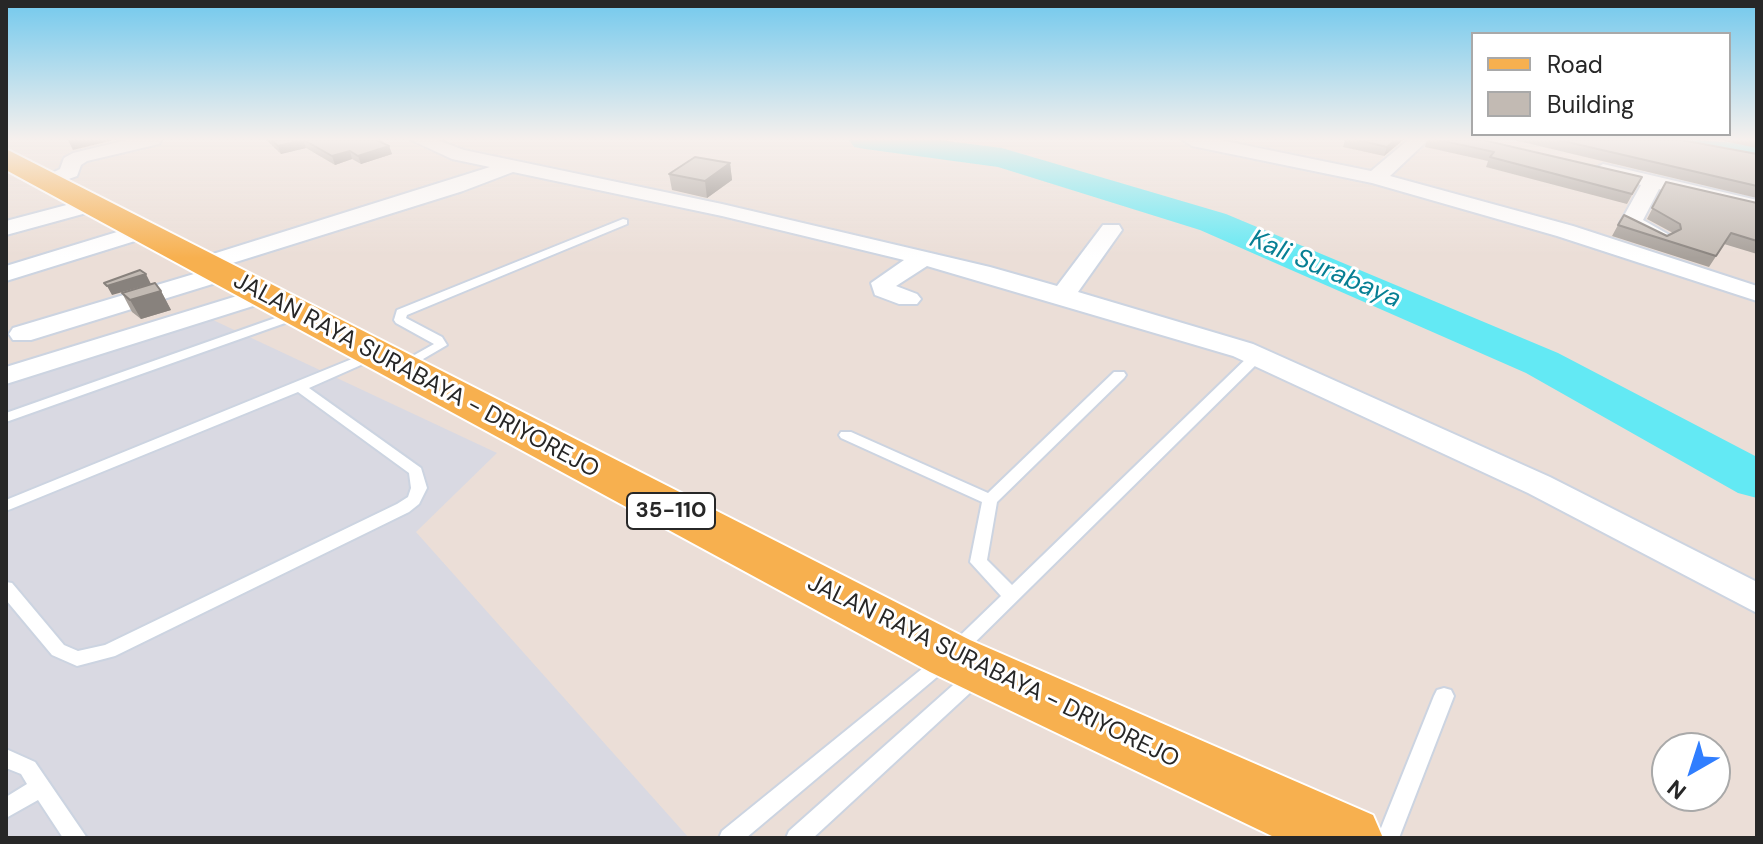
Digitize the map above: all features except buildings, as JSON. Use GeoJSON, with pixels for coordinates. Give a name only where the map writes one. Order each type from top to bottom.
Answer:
{"type":"FeatureCollection","features":[{"type":"Feature","properties":{"kind":"main road","name":"JALAN RAYA SURABAYA - DRIYOREJO"},"geometry":{"type":"LineString","coordinates":[[42,179],[726,541],[966,663],[1349,838]]}},
{"type":"Feature","properties":{"kind":"street"},"geometry":{"type":"LineString","coordinates":[[6,376],[247,286],[476,179]]}},
{"type":"Feature","properties":{"kind":"street"},"geometry":{"type":"LineString","coordinates":[[577,179],[924,258],[1063,295],[1257,356],[1539,485],[1757,599]]}},
{"type":"Feature","properties":{"kind":"street"},"geometry":{"type":"LineString","coordinates":[[1380,179],[1581,236],[1757,294]]}},
{"type":"Feature","properties":{"kind":"street"},"geometry":{"type":"LineString","coordinates":[[1646,179],[1757,206]]}},
{"type":"Feature","properties":{"kind":"street"},"geometry":{"type":"LineString","coordinates":[[1653,181],[1631,223],[1662,237]]}},
{"type":"Feature","properties":{"kind":"street"},"geometry":{"type":"LineString","coordinates":[[6,228],[93,204]]}},
{"type":"Feature","properties":{"kind":"street"},"geometry":{"type":"LineString","coordinates":[[1063,295],[1111,230]]}},
{"type":"Feature","properties":{"kind":"street"},"geometry":{"type":"LineString","coordinates":[[6,274],[143,231]]}},
{"type":"Feature","properties":{"kind":"street"},"geometry":{"type":"LineString","coordinates":[[908,299],[884,290],[883,283],[924,258]]}},
{"type":"Feature","properties":{"kind":"street"},"geometry":{"type":"LineString","coordinates":[[22,334],[247,286]]}},
{"type":"Feature","properties":{"kind":"lane"},"geometry":{"type":"LineString","coordinates":[[6,506],[299,387],[441,345],[438,340],[400,320],[403,311],[623,222]]}},
{"type":"Feature","properties":{"kind":"lane"},"geometry":{"type":"LineString","coordinates":[[6,418],[247,286]]}},
{"type":"Feature","properties":{"kind":"lane"},"geometry":{"type":"LineString","coordinates":[[797,838],[966,663],[1011,595],[1257,356]]}},
{"type":"Feature","properties":{"kind":"lane"},"geometry":{"type":"LineString","coordinates":[[1011,595],[978,562],[990,500],[1119,375]]}},
{"type":"Feature","properties":{"kind":"lane"},"geometry":{"type":"LineString","coordinates":[[6,588],[58,650],[77,659],[109,651],[414,500],[419,488],[416,471],[299,387]]}},
{"type":"Feature","properties":{"kind":"lane"},"geometry":{"type":"LineString","coordinates":[[846,435],[990,500]]}},
{"type":"Feature","properties":{"kind":"lane"},"geometry":{"type":"LineString","coordinates":[[730,838],[966,663]]}},
{"type":"Feature","properties":{"kind":"lane"},"geometry":{"type":"LineString","coordinates":[[1388,838],[1444,696]]}},
{"type":"Feature","properties":{"kind":"lane"},"geometry":{"type":"LineString","coordinates":[[6,758],[28,768],[76,838]]}},
{"type":"Feature","properties":{"kind":"lane"},"geometry":{"type":"LineString","coordinates":[[6,808],[42,787]]}},
{"type":"Feature","properties":{"kind":"shaded area"},"geometry":{"type":"Polygon","coordinates":[[[213,320],[497,453],[416,532],[689,838],[6,838],[6,385],[213,320]]]}},
{"type":"Feature","properties":{"kind":"waterway","name":"Kali Surabaya"},"geometry":{"type":"LineString","coordinates":[[1073,179],[1213,222],[1542,363],[1757,480]]}}]}
